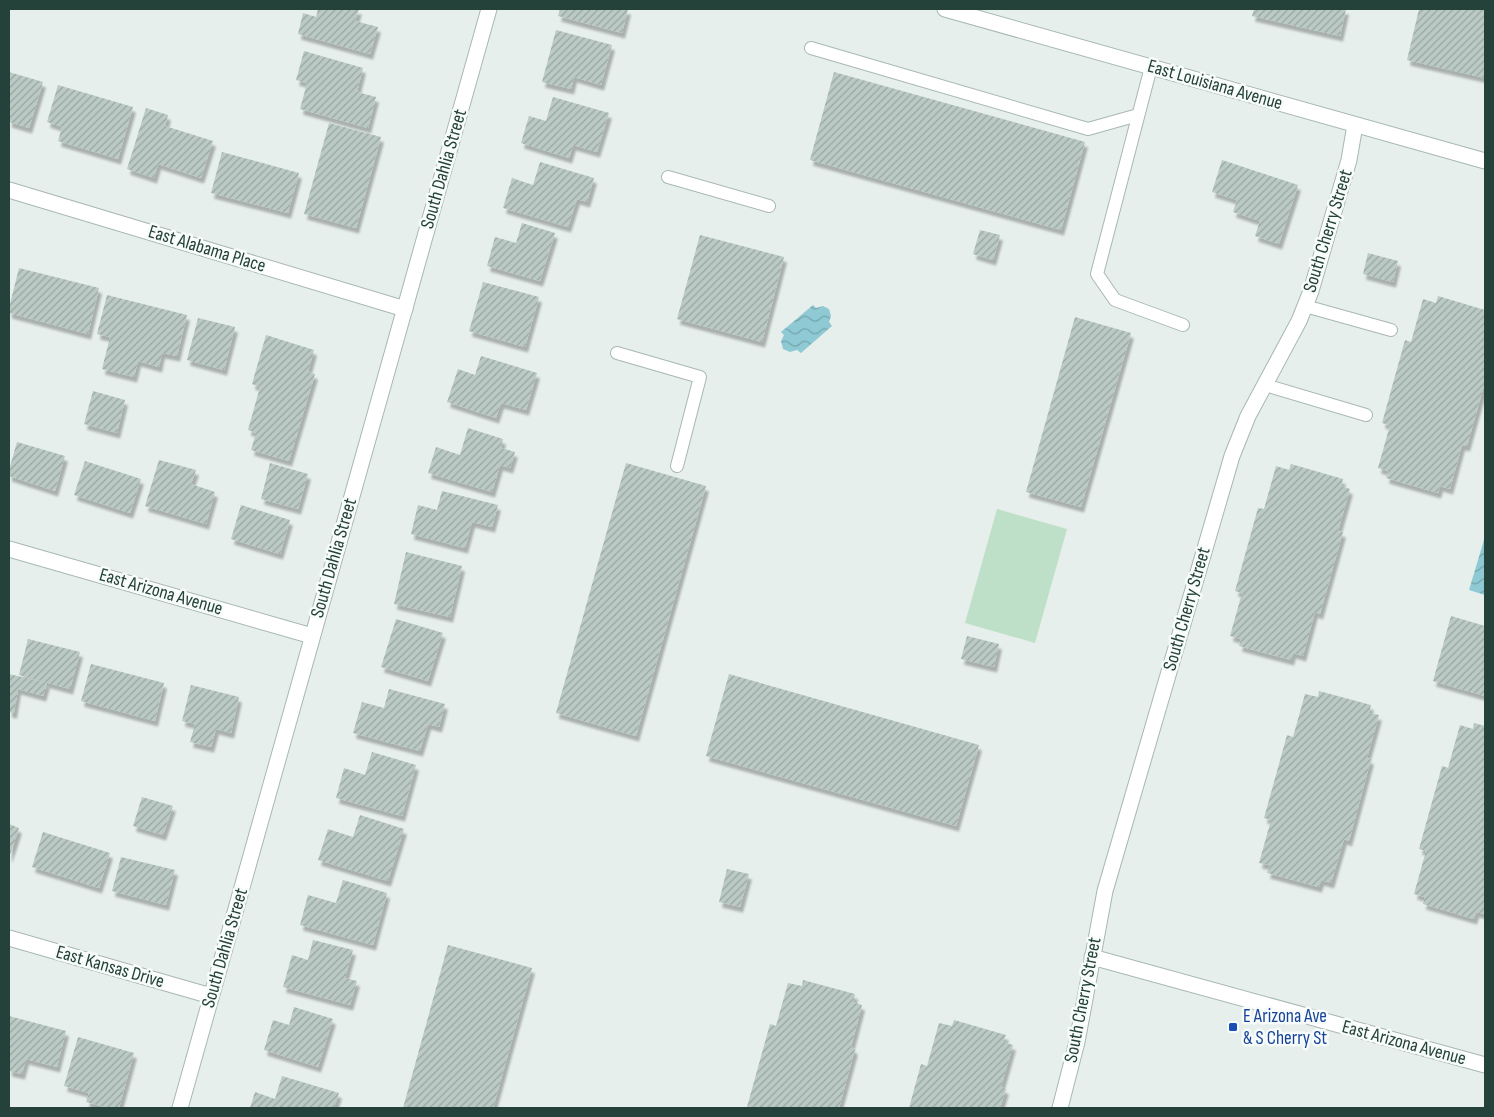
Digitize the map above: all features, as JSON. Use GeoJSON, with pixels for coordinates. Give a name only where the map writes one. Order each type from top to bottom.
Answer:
{"type":"FeatureCollection","features":[{"type":"Feature","properties":{"kind":"street","name":"South Dahlia Street"},"geometry":{"type":"LineString","coordinates":[[180,1108],[489,9]]}},
{"type":"Feature","properties":{"kind":"street","name":"East Louisiana Avenue"},"geometry":{"type":"LineString","coordinates":[[945,9],[1485,161]]}},
{"type":"Feature","properties":{"kind":"street","name":"South Cherry Street"},"geometry":{"type":"LineString","coordinates":[[1060,1108],[1077,1042],[1105,891],[1232,456],[1248,416],[1293,334],[1305,306],[1319,267],[1347,168],[1355,125]]}},
{"type":"Feature","properties":{"kind":"street","name":"East Alabama Place"},"geometry":{"type":"LineString","coordinates":[[9,190],[405,309]]}},
{"type":"Feature","properties":{"kind":"street","name":"East Arizona Avenue"},"geometry":{"type":"LineString","coordinates":[[9,549],[312,636]]}},
{"type":"Feature","properties":{"kind":"street","name":"East Kansas Drive"},"geometry":{"type":"LineString","coordinates":[[9,938],[211,996]]}},
{"type":"Feature","properties":{"kind":"street","name":"East Arizona Avenue"},"geometry":{"type":"LineString","coordinates":[[1092,957],[1485,1066]]}},
{"type":"Feature","properties":{"kind":"lane"},"geometry":{"type":"LineString","coordinates":[[811,48],[1088,129],[1138,115]]}},
{"type":"Feature","properties":{"kind":"lane"},"geometry":{"type":"LineString","coordinates":[[1151,67],[1097,274],[1116,300],[1183,325]]}},
{"type":"Feature","properties":{"kind":"lane"},"geometry":{"type":"LineString","coordinates":[[668,177],[769,206]]}},
{"type":"Feature","properties":{"kind":"lane"},"geometry":{"type":"LineString","coordinates":[[1305,306],[1391,330]]}},
{"type":"Feature","properties":{"kind":"lane"},"geometry":{"type":"LineString","coordinates":[[617,352],[700,377],[677,466]]}},
{"type":"Feature","properties":{"kind":"lane"},"geometry":{"type":"LineString","coordinates":[[1265,385],[1366,415]]}},
{"type":"Feature","properties":{"kind":"green space"},"geometry":{"type":"Polygon","coordinates":[[[997,509],[1067,529],[1035,643],[965,623],[997,509]]]}},
{"type":"Feature","properties":{"kind":"water"},"geometry":{"type":"Polygon","coordinates":[[[813,305],[816,308],[823,306],[829,309],[831,316],[829,322],[832,326],[801,353],[797,350],[790,352],[783,349],[781,341],[784,335],[781,332],[813,305]]]}},
{"type":"Feature","properties":{"kind":"water"},"geometry":{"type":"Polygon","coordinates":[[[1485,540],[1485,595],[1469,590],[1485,540]]]}},
{"type":"Feature","properties":{"kind":"building"},"geometry":{"type":"Polygon","coordinates":[[[318,9],[359,9],[355,21],[378,27],[370,54],[298,34],[303,13],[316,17],[318,9]]]}},
{"type":"Feature","properties":{"kind":"building"},"geometry":{"type":"Polygon","coordinates":[[[560,9],[628,9],[622,33],[558,16],[560,9]]]}},
{"type":"Feature","properties":{"kind":"building"},"geometry":{"type":"Polygon","coordinates":[[[1254,9],[1346,9],[1340,36],[1252,16],[1254,9]]]}},
{"type":"Feature","properties":{"kind":"building"},"geometry":{"type":"Polygon","coordinates":[[[1419,9],[1485,9],[1485,78],[1407,60],[1419,9]]]}},
{"type":"Feature","properties":{"kind":"building"},"geometry":{"type":"Polygon","coordinates":[[[556,30],[612,45],[601,85],[574,77],[571,89],[542,82],[556,30]]]}},
{"type":"Feature","properties":{"kind":"building"},"geometry":{"type":"Polygon","coordinates":[[[304,51],[363,68],[357,92],[376,97],[368,128],[300,109],[307,83],[296,80],[304,51]]]}},
{"type":"Feature","properties":{"kind":"building"},"geometry":{"type":"Polygon","coordinates":[[[9,72],[43,82],[29,128],[9,122],[9,72]]]}},
{"type":"Feature","properties":{"kind":"building"},"geometry":{"type":"Polygon","coordinates":[[[834,72],[1085,142],[1061,230],[810,160],[834,72]]]}},
{"type":"Feature","properties":{"kind":"building"},"geometry":{"type":"Polygon","coordinates":[[[58,85],[133,107],[118,159],[58,141],[62,127],[47,122],[58,85]]]}},
{"type":"Feature","properties":{"kind":"building"},"geometry":{"type":"Polygon","coordinates":[[[553,97],[609,113],[597,152],[573,145],[569,158],[521,143],[529,116],[546,121],[553,97]]]}},
{"type":"Feature","properties":{"kind":"building"},"geometry":{"type":"Polygon","coordinates":[[[146,108],[168,115],[165,126],[213,141],[201,178],[158,164],[154,178],[127,169],[146,108]]]}},
{"type":"Feature","properties":{"kind":"building"},"geometry":{"type":"Polygon","coordinates":[[[329,123],[381,137],[356,228],[304,214],[329,123]]]}},
{"type":"Feature","properties":{"kind":"building"},"geometry":{"type":"Polygon","coordinates":[[[222,152],[299,173],[288,213],[211,193],[222,152]]]}},
{"type":"Feature","properties":{"kind":"building"},"geometry":{"type":"Polygon","coordinates":[[[1222,160],[1298,185],[1279,244],[1255,236],[1260,221],[1233,212],[1237,200],[1212,192],[1222,160]]]}},
{"type":"Feature","properties":{"kind":"building"},"geometry":{"type":"Polygon","coordinates":[[[540,162],[594,178],[587,202],[577,199],[568,227],[503,208],[512,178],[533,185],[540,162]]]}},
{"type":"Feature","properties":{"kind":"building"},"geometry":{"type":"Polygon","coordinates":[[[522,223],[555,233],[540,281],[487,266],[495,237],[516,243],[522,223]]]}},
{"type":"Feature","properties":{"kind":"building"},"geometry":{"type":"Polygon","coordinates":[[[980,230],[1000,235],[993,260],[973,254],[980,230]]]}},
{"type":"Feature","properties":{"kind":"building"},"geometry":{"type":"Polygon","coordinates":[[[700,235],[784,257],[762,342],[677,319],[700,235]]]}},
{"type":"Feature","properties":{"kind":"building"},"geometry":{"type":"Polygon","coordinates":[[[1368,253],[1398,261],[1393,282],[1363,274],[1368,253]]]}},
{"type":"Feature","properties":{"kind":"building"},"geometry":{"type":"Polygon","coordinates":[[[19,268],[99,288],[88,334],[9,313],[19,268]]]}},
{"type":"Feature","properties":{"kind":"building"},"geometry":{"type":"Polygon","coordinates":[[[483,282],[539,297],[525,347],[469,331],[483,282]]]}},
{"type":"Feature","properties":{"kind":"building"},"geometry":{"type":"Polygon","coordinates":[[[107,295],[187,315],[177,356],[162,353],[159,367],[138,361],[134,377],[102,369],[110,337],[97,334],[107,295]]]}},
{"type":"Feature","properties":{"kind":"building"},"geometry":{"type":"Polygon","coordinates":[[[1438,296],[1485,310],[1485,382],[1467,446],[1462,445],[1450,489],[1440,486],[1438,493],[1386,478],[1388,471],[1378,468],[1390,425],[1382,423],[1405,340],[1411,342],[1423,299],[1436,303],[1438,296]]]}},
{"type":"Feature","properties":{"kind":"building"},"geometry":{"type":"Polygon","coordinates":[[[1075,317],[1131,333],[1081,507],[1026,492],[1075,317]]]}},
{"type":"Feature","properties":{"kind":"building"},"geometry":{"type":"Polygon","coordinates":[[[198,318],[235,327],[224,370],[187,360],[198,318]]]}},
{"type":"Feature","properties":{"kind":"building"},"geometry":{"type":"Polygon","coordinates":[[[266,335],[314,350],[308,372],[315,374],[289,461],[251,450],[256,433],[248,430],[260,387],[252,384],[266,335]]]}},
{"type":"Feature","properties":{"kind":"building"},"geometry":{"type":"Polygon","coordinates":[[[481,356],[537,373],[526,410],[501,403],[496,418],[447,402],[458,369],[475,375],[481,356]]]}},
{"type":"Feature","properties":{"kind":"building"},"geometry":{"type":"Polygon","coordinates":[[[93,391],[125,400],[117,433],[84,424],[93,391]]]}},
{"type":"Feature","properties":{"kind":"building"},"geometry":{"type":"Polygon","coordinates":[[[468,428],[503,439],[501,448],[515,452],[510,468],[500,465],[492,492],[428,473],[436,447],[460,455],[468,428]]]}},
{"type":"Feature","properties":{"kind":"building"},"geometry":{"type":"Polygon","coordinates":[[[17,442],[65,456],[55,491],[9,476],[17,442]]]}},
{"type":"Feature","properties":{"kind":"building"},"geometry":{"type":"Polygon","coordinates":[[[159,460],[196,470],[191,484],[215,492],[206,524],[145,506],[159,460]]]}},
{"type":"Feature","properties":{"kind":"building"},"geometry":{"type":"Polygon","coordinates":[[[85,461],[141,479],[130,513],[74,495],[85,461]]]}},
{"type":"Feature","properties":{"kind":"building"},"geometry":{"type":"Polygon","coordinates":[[[270,463],[308,474],[298,509],[261,499],[270,463]]]}},
{"type":"Feature","properties":{"kind":"building"},"geometry":{"type":"Polygon","coordinates":[[[626,463],[706,486],[636,736],[556,713],[626,463]]]}},
{"type":"Feature","properties":{"kind":"building"},"geometry":{"type":"Polygon","coordinates":[[[1291,464],[1343,479],[1341,486],[1350,489],[1338,531],[1343,532],[1320,614],[1315,612],[1303,656],[1293,653],[1291,660],[1239,646],[1241,639],[1230,636],[1242,593],[1235,591],[1258,508],[1264,509],[1276,466],[1289,470],[1291,464]]]}},
{"type":"Feature","properties":{"kind":"building"},"geometry":{"type":"Polygon","coordinates":[[[442,491],[498,505],[492,527],[472,522],[465,548],[411,534],[418,505],[437,510],[442,491]]]}},
{"type":"Feature","properties":{"kind":"building"},"geometry":{"type":"Polygon","coordinates":[[[241,505],[290,520],[280,554],[231,539],[241,505]]]}},
{"type":"Feature","properties":{"kind":"building"},"geometry":{"type":"Polygon","coordinates":[[[406,552],[462,566],[450,617],[394,604],[406,552]]]}},
{"type":"Feature","properties":{"kind":"building"},"geometry":{"type":"Polygon","coordinates":[[[1451,616],[1485,626],[1485,696],[1433,681],[1451,616]]]}},
{"type":"Feature","properties":{"kind":"building"},"geometry":{"type":"Polygon","coordinates":[[[396,619],[443,633],[428,681],[381,667],[396,619]]]}},
{"type":"Feature","properties":{"kind":"building"},"geometry":{"type":"Polygon","coordinates":[[[967,636],[999,644],[994,667],[961,659],[967,636]]]}},
{"type":"Feature","properties":{"kind":"building"},"geometry":{"type":"Polygon","coordinates":[[[28,639],[80,652],[70,689],[19,675],[28,639]]]}},
{"type":"Feature","properties":{"kind":"building"},"geometry":{"type":"Polygon","coordinates":[[[91,664],[164,683],[155,721],[81,701],[91,664]]]}},
{"type":"Feature","properties":{"kind":"building"},"geometry":{"type":"Polygon","coordinates":[[[9,674],[47,683],[43,696],[18,689],[14,713],[9,712],[9,674]]]}},
{"type":"Feature","properties":{"kind":"building"},"geometry":{"type":"Polygon","coordinates":[[[729,674],[979,745],[956,826],[706,756],[729,674]]]}},
{"type":"Feature","properties":{"kind":"building"},"geometry":{"type":"Polygon","coordinates":[[[191,685],[239,697],[231,733],[216,729],[211,747],[190,742],[195,724],[182,721],[191,685]]]}},
{"type":"Feature","properties":{"kind":"building"},"geometry":{"type":"Polygon","coordinates":[[[389,689],[445,704],[439,727],[428,724],[420,751],[353,733],[362,702],[384,708],[389,689]]]}},
{"type":"Feature","properties":{"kind":"building"},"geometry":{"type":"Polygon","coordinates":[[[1319,691],[1371,705],[1369,713],[1379,715],[1367,758],[1371,759],[1349,841],[1344,839],[1331,883],[1321,880],[1319,887],[1267,873],[1270,865],[1259,863],[1271,820],[1264,818],[1287,735],[1293,737],[1305,694],[1318,697],[1319,691]]]}},
{"type":"Feature","properties":{"kind":"building"},"geometry":{"type":"Polygon","coordinates":[[[1474,723],[1485,726],[1485,914],[1476,912],[1474,919],[1423,904],[1425,897],[1414,894],[1426,851],[1419,849],[1442,766],[1448,768],[1460,725],[1473,729],[1474,723]]]}},
{"type":"Feature","properties":{"kind":"building"},"geometry":{"type":"Polygon","coordinates":[[[372,752],[416,765],[402,816],[336,798],[344,768],[365,775],[372,752]]]}},
{"type":"Feature","properties":{"kind":"building"},"geometry":{"type":"Polygon","coordinates":[[[142,797],[173,806],[163,835],[133,826],[142,797]]]}},
{"type":"Feature","properties":{"kind":"building"},"geometry":{"type":"Polygon","coordinates":[[[360,815],[404,829],[388,881],[318,860],[328,829],[353,837],[360,815]]]}},
{"type":"Feature","properties":{"kind":"building"},"geometry":{"type":"Polygon","coordinates":[[[9,824],[19,828],[9,858],[9,824]]]}},
{"type":"Feature","properties":{"kind":"building"},"geometry":{"type":"Polygon","coordinates":[[[43,832],[110,853],[99,888],[32,867],[43,832]]]}},
{"type":"Feature","properties":{"kind":"building"},"geometry":{"type":"Polygon","coordinates":[[[121,857],[175,870],[166,905],[112,891],[121,857]]]}},
{"type":"Feature","properties":{"kind":"building"},"geometry":{"type":"Polygon","coordinates":[[[727,869],[749,874],[740,907],[719,902],[727,869]]]}},
{"type":"Feature","properties":{"kind":"building"},"geometry":{"type":"Polygon","coordinates":[[[343,880],[387,893],[373,945],[300,925],[308,895],[336,903],[343,880]]]}},
{"type":"Feature","properties":{"kind":"building"},"geometry":{"type":"Polygon","coordinates":[[[313,940],[353,950],[345,978],[357,981],[350,1005],[283,987],[292,955],[308,960],[313,940]]]}},
{"type":"Feature","properties":{"kind":"building"},"geometry":{"type":"Polygon","coordinates":[[[448,945],[532,968],[493,1108],[403,1108],[448,945]]]}},
{"type":"Feature","properties":{"kind":"building"},"geometry":{"type":"Polygon","coordinates":[[[803,980],[855,994],[853,1002],[862,1005],[851,1047],[855,1049],[839,1108],[747,1107],[770,1024],[776,1026],[788,983],[802,986],[803,980]]]}},
{"type":"Feature","properties":{"kind":"building"},"geometry":{"type":"Polygon","coordinates":[[[294,1007],[333,1019],[318,1067],[264,1050],[273,1020],[289,1025],[294,1007]]]}},
{"type":"Feature","properties":{"kind":"building"},"geometry":{"type":"Polygon","coordinates":[[[9,1016],[66,1031],[57,1067],[26,1059],[22,1074],[9,1071],[9,1016]]]}},
{"type":"Feature","properties":{"kind":"building"},"geometry":{"type":"Polygon","coordinates":[[[954,1020],[1006,1035],[1003,1042],[1013,1045],[1001,1087],[1006,1089],[1000,1108],[909,1108],[921,1064],[927,1066],[939,1023],[952,1026],[954,1020]]]}},
{"type":"Feature","properties":{"kind":"building"},"geometry":{"type":"Polygon","coordinates":[[[78,1037],[134,1053],[119,1108],[108,1108],[86,1102],[89,1093],[64,1086],[78,1037]]]}},
{"type":"Feature","properties":{"kind":"building"},"geometry":{"type":"Polygon","coordinates":[[[282,1076],[339,1093],[334,1108],[250,1108],[255,1092],[275,1099],[282,1076]]]}},
{"type":"Feature","properties":{"kind":"place","name":"E Arizona Ave & S Cherry St"},"geometry":{"type":"Point","coordinates":[1233,1027]}}]}
